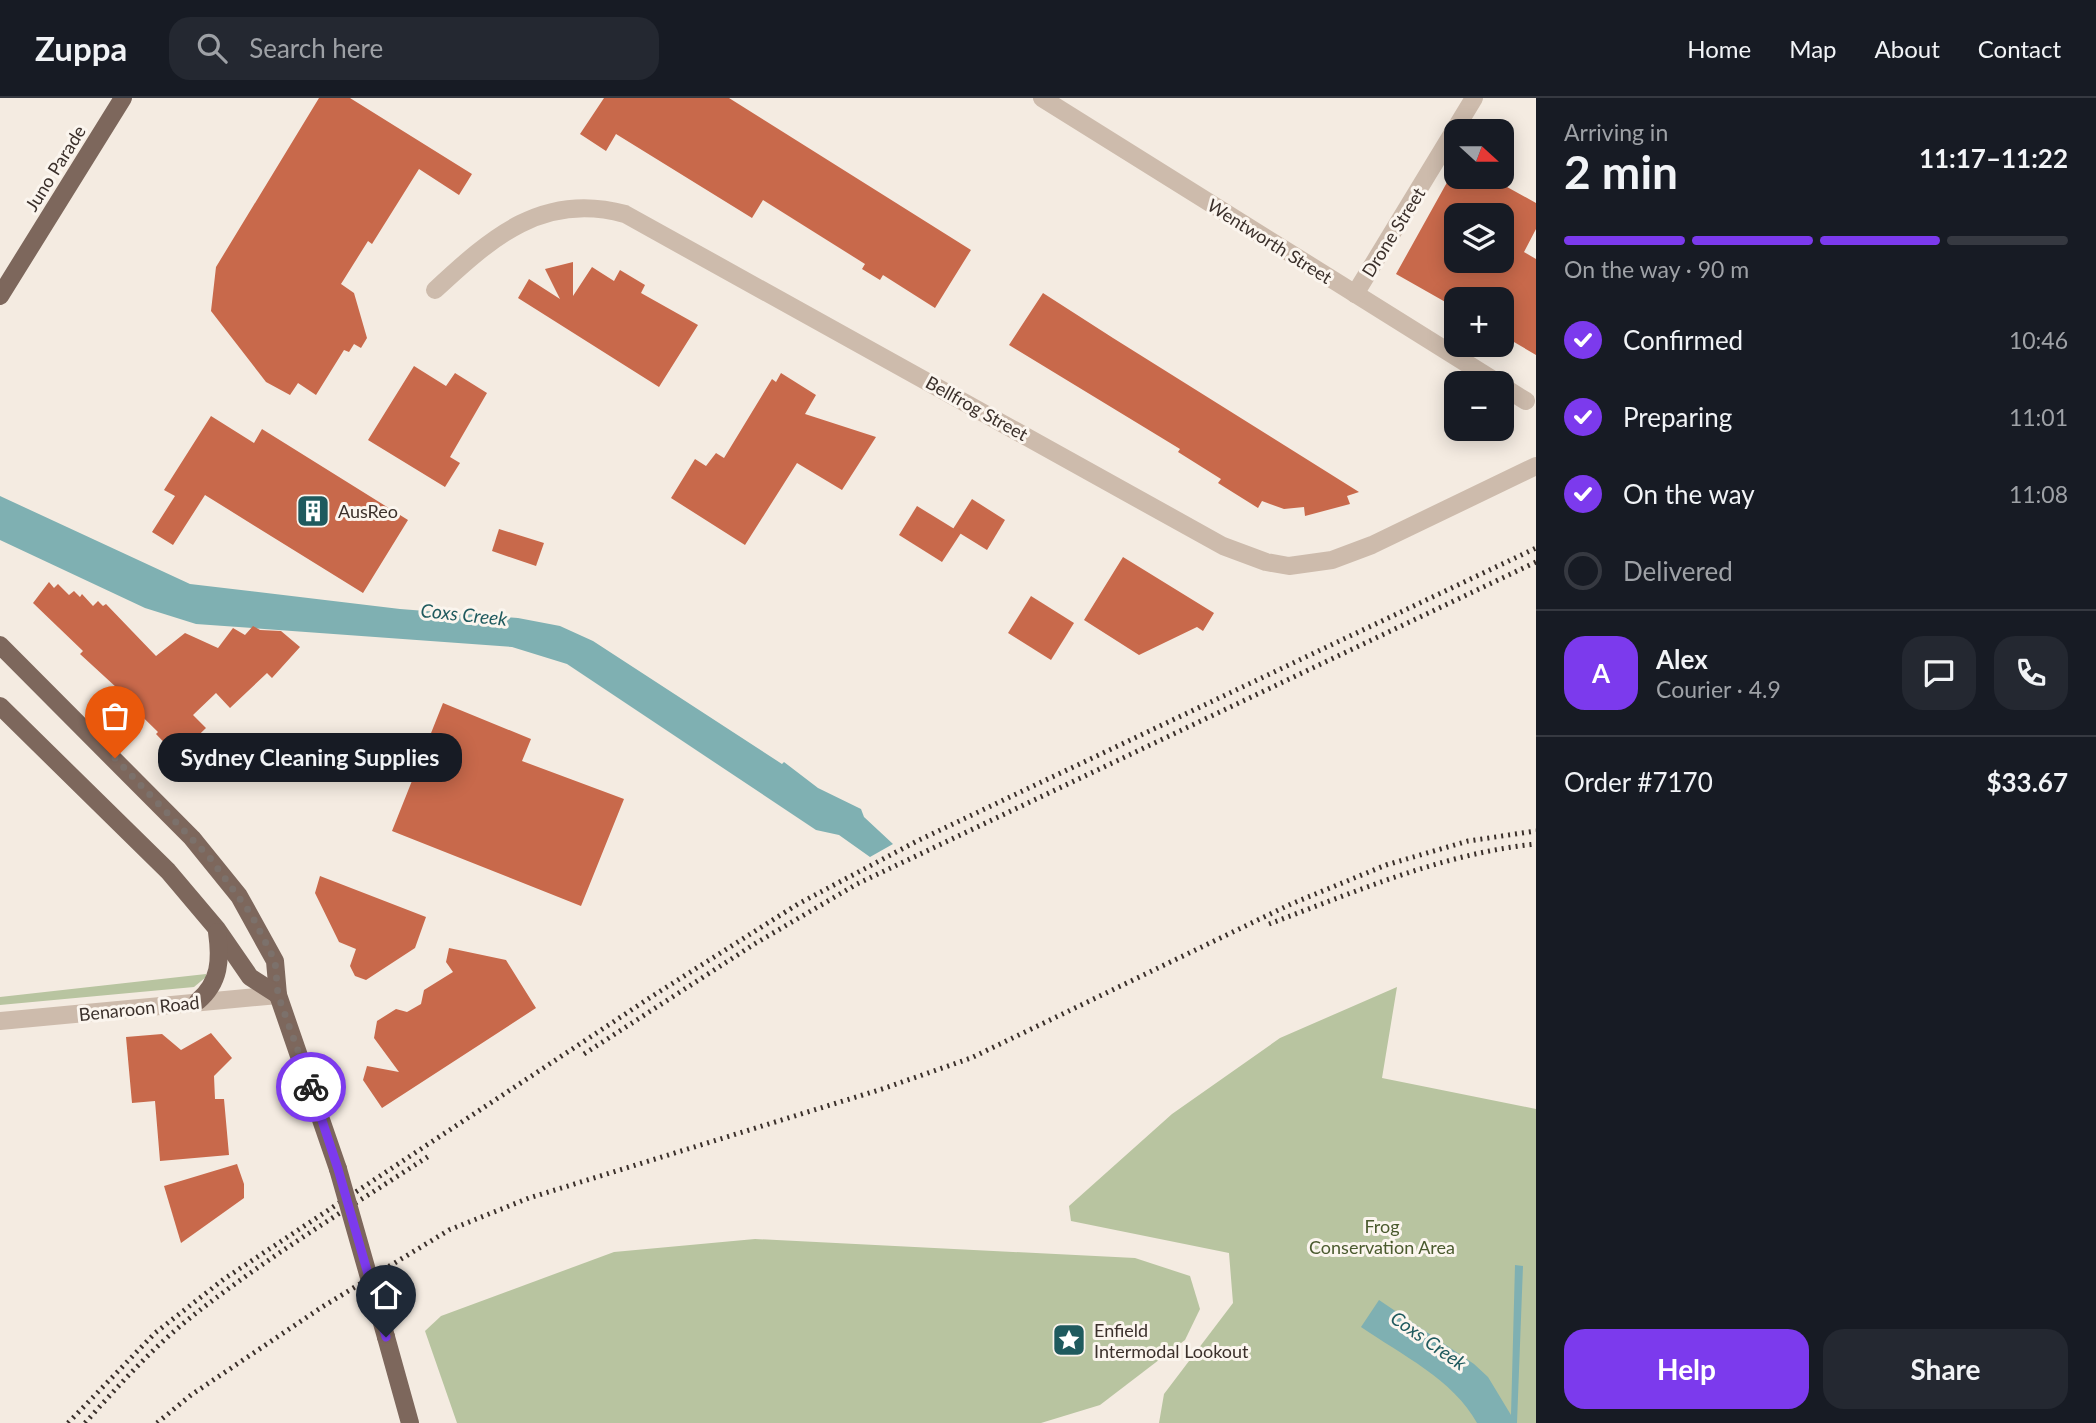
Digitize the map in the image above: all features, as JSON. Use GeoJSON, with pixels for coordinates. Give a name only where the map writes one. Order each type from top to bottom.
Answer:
{"type":"FeatureCollection","features":[{"type":"Feature","properties":{"kind":"main road","name":"Juno Parade"},"geometry":{"type":"LineString","coordinates":[[0,296],[123,98]]}},
{"type":"Feature","properties":{"kind":"main road"},"geometry":{"type":"LineString","coordinates":[[0,645],[138,782],[223,874],[251,914],[275,961],[278,995],[338,1169],[410,1423]]}},
{"type":"Feature","properties":{"kind":"main road"},"geometry":{"type":"LineString","coordinates":[[0,706],[168,871],[217,929],[250,977],[278,995]]}},
{"type":"Feature","properties":{"kind":"main road"},"geometry":{"type":"LineString","coordinates":[[198,1001],[208,992],[218,972],[220,960],[217,929]]}},
{"type":"Feature","properties":{"kind":"street","name":"Wentworth Street"},"geometry":{"type":"LineString","coordinates":[[1042,98],[1479,371]]}},
{"type":"Feature","properties":{"kind":"street","name":"Drone Street"},"geometry":{"type":"LineString","coordinates":[[1355,294],[1474,98]]}},
{"type":"Feature","properties":{"kind":"street","name":"Bellfrog Street"},"geometry":{"type":"LineString","coordinates":[[435,289],[478,250],[537,216],[576,207],[601,207],[625,214],[1223,546],[1255,558],[1289,566],[1309,566],[1351,554],[1536,466]]}},
{"type":"Feature","properties":{"kind":"street","name":"Wentworth Street"},"geometry":{"type":"LineString","coordinates":[[1514,393],[1526,401]]}},
{"type":"Feature","properties":{"kind":"street","name":"Benaroon Road"},"geometry":{"type":"LineString","coordinates":[[0,1021],[278,995]]}},
{"type":"Feature","properties":{"kind":"green space"},"geometry":{"type":"Polygon","coordinates":[[[206,974],[194,987],[0,1005],[0,997],[206,974]]]}},
{"type":"Feature","properties":{"kind":"green space","name":"Frog Conservation Area"},"geometry":{"type":"Polygon","coordinates":[[[1397,987],[1382,1078],[1536,1109],[1536,1423],[1159,1423],[1164,1394],[1233,1303],[1229,1253],[1071,1221],[1069,1206],[1172,1114],[1280,1038],[1397,987]]]}},
{"type":"Feature","properties":{"kind":"green space"},"geometry":{"type":"Polygon","coordinates":[[[755,1239],[1135,1258],[1190,1276],[1200,1309],[1185,1340],[1100,1405],[1041,1423],[457,1423],[425,1331],[441,1316],[614,1252],[755,1239]]]}},
{"type":"Feature","properties":{"kind":"water","name":"Coxs Creek"},"geometry":{"type":"Polygon","coordinates":[[[0,496],[190,584],[400,609],[518,618],[560,626],[593,641],[782,764],[784,762],[818,788],[861,809],[864,817],[893,844],[870,857],[839,835],[816,830],[567,664],[512,647],[196,624],[145,608],[0,540],[0,496]]]}},
{"type":"Feature","properties":{"kind":"water","name":"Coxs Creek"},"geometry":{"type":"Polygon","coordinates":[[[1515,1265],[1523,1266],[1517,1423],[1477,1423],[1455,1394],[1440,1381],[1361,1327],[1379,1300],[1474,1364],[1488,1377],[1511,1415],[1515,1265]]]}},
{"type":"Feature","properties":{"kind":"building"},"geometry":{"type":"Polygon","coordinates":[[[319,98],[350,98],[472,174],[459,195],[419,169],[372,244],[368,241],[341,284],[354,293],[367,338],[361,348],[354,344],[349,352],[344,350],[316,395],[298,383],[290,395],[266,382],[211,311],[216,267],[319,98]]]}},
{"type":"Feature","properties":{"kind":"building"},"geometry":{"type":"Polygon","coordinates":[[[604,98],[729,98],[971,250],[935,308],[883,275],[880,280],[862,269],[865,264],[763,200],[752,218],[616,134],[606,151],[580,134],[604,98]]]}},
{"type":"Feature","properties":{"kind":"building"},"geometry":{"type":"Polygon","coordinates":[[[1444,188],[1511,189],[1536,203],[1536,229],[1524,252],[1536,259],[1536,355],[1514,342],[1514,287],[1444,287],[1444,301],[1396,274],[1444,188]]]}},
{"type":"Feature","properties":{"kind":"building"},"geometry":{"type":"Polygon","coordinates":[[[573,262],[573,296],[592,267],[614,281],[620,270],[645,285],[641,293],[698,325],[659,387],[518,298],[529,279],[560,299],[545,269],[573,262]]]}},
{"type":"Feature","properties":{"kind":"building"},"geometry":{"type":"Polygon","coordinates":[[[1043,293],[1359,492],[1347,496],[1350,504],[1305,516],[1304,507],[1284,509],[1262,501],[1258,508],[1218,483],[1221,479],[1178,452],[1180,449],[1009,345],[1043,293]]]}},
{"type":"Feature","properties":{"kind":"building"},"geometry":{"type":"Polygon","coordinates":[[[414,366],[446,386],[455,373],[487,393],[450,457],[460,463],[445,487],[368,440],[414,366]]]}},
{"type":"Feature","properties":{"kind":"building"},"geometry":{"type":"Polygon","coordinates":[[[781,373],[816,395],[805,414],[876,437],[842,490],[797,463],[745,545],[671,498],[695,459],[706,466],[716,453],[724,458],[772,379],[776,382],[781,373]]]}},
{"type":"Feature","properties":{"kind":"building","name":"AusReo"},"geometry":{"type":"Polygon","coordinates":[[[211,416],[254,443],[262,429],[408,520],[363,593],[205,495],[173,545],[152,532],[175,496],[164,490],[211,416]]]}},
{"type":"Feature","properties":{"kind":"building"},"geometry":{"type":"Polygon","coordinates":[[[972,499],[1005,520],[987,550],[953,529],[972,499]]]}},
{"type":"Feature","properties":{"kind":"building"},"geometry":{"type":"Polygon","coordinates":[[[917,506],[961,533],[942,562],[899,535],[917,506]]]}},
{"type":"Feature","properties":{"kind":"building"},"geometry":{"type":"Polygon","coordinates":[[[499,529],[544,543],[536,566],[492,551],[499,529]]]}},
{"type":"Feature","properties":{"kind":"building"},"geometry":{"type":"Polygon","coordinates":[[[1123,557],[1214,613],[1203,631],[1197,627],[1139,655],[1084,620],[1123,557]]]}},
{"type":"Feature","properties":{"kind":"building"},"geometry":{"type":"Polygon","coordinates":[[[49,582],[54,588],[58,584],[69,595],[74,591],[80,597],[82,594],[93,606],[98,601],[103,606],[106,604],[156,656],[185,633],[218,648],[233,628],[245,635],[253,626],[260,630],[281,631],[300,647],[272,678],[267,673],[230,708],[216,693],[193,715],[206,728],[177,756],[156,734],[158,732],[115,690],[117,688],[80,654],[83,651],[33,603],[49,582]]]}},
{"type":"Feature","properties":{"kind":"building"},"geometry":{"type":"Polygon","coordinates":[[[1031,596],[1074,623],[1051,660],[1008,633],[1031,596]]]}},
{"type":"Feature","properties":{"kind":"building"},"geometry":{"type":"Polygon","coordinates":[[[443,703],[531,739],[522,761],[624,799],[581,906],[392,831],[443,703]]]}},
{"type":"Feature","properties":{"kind":"building"},"geometry":{"type":"Polygon","coordinates":[[[320,876],[426,917],[415,948],[366,980],[355,976],[350,966],[356,949],[339,942],[315,893],[320,876]]]}},
{"type":"Feature","properties":{"kind":"building"},"geometry":{"type":"Polygon","coordinates":[[[449,948],[506,960],[536,1008],[382,1108],[363,1080],[367,1066],[399,1072],[374,1038],[377,1021],[396,1009],[407,1012],[421,1004],[424,990],[453,972],[446,962],[449,948]]]}},
{"type":"Feature","properties":{"kind":"building"},"geometry":{"type":"Polygon","coordinates":[[[211,1033],[232,1058],[214,1076],[215,1099],[224,1099],[229,1155],[160,1161],[155,1101],[132,1103],[126,1037],[162,1034],[181,1050],[211,1033]]]}},
{"type":"Feature","properties":{"kind":"building"},"geometry":{"type":"Polygon","coordinates":[[[237,1164],[244,1184],[244,1198],[181,1243],[164,1186],[237,1164]]]}},
{"type":"Feature","properties":{"kind":"railway"},"geometry":{"type":"LineString","coordinates":[[68,1423],[155,1333],[224,1279],[654,995],[798,904],[917,841],[1536,548]]}},
{"type":"Feature","properties":{"kind":"railway"},"geometry":{"type":"LineString","coordinates":[[584,1054],[756,943],[857,884],[1536,562]]}},
{"type":"Feature","properties":{"kind":"railway"},"geometry":{"type":"LineString","coordinates":[[157,1423],[191,1395],[322,1307],[449,1230],[529,1198],[882,1089],[971,1058],[1291,904],[1386,865],[1468,841],[1536,831]]}},
{"type":"Feature","properties":{"kind":"railway"},"geometry":{"type":"LineString","coordinates":[[1269,924],[1400,875],[1468,856],[1536,844]]}},
{"type":"Feature","properties":{"kind":"railway"},"geometry":{"type":"LineString","coordinates":[[85,1423],[151,1353],[195,1314],[281,1252],[429,1156]]}},
{"type":"Feature","properties":{"kind":"way so far"},"geometry":{"type":"LineString","coordinates":[[115,758],[210,858],[251,914],[275,961],[278,995],[311,1087]]}},
{"type":"Feature","properties":{"kind":"place","name":"AusReo"},"geometry":{"type":"Point","coordinates":[313,511]}},
{"type":"Feature","properties":{"kind":"place","name":"Sydney Cleaning Supplies"},"geometry":{"type":"Point","coordinates":[115,758]}},
{"type":"Feature","properties":{"kind":"place","name":"Enfield Intermodal Lookout"},"geometry":{"type":"Point","coordinates":[1069,1340]}},
{"type":"Feature","properties":{"kind":"route"},"geometry":{"type":"LineString","coordinates":[[311,1087],[338,1169],[386,1337]]}}]}
